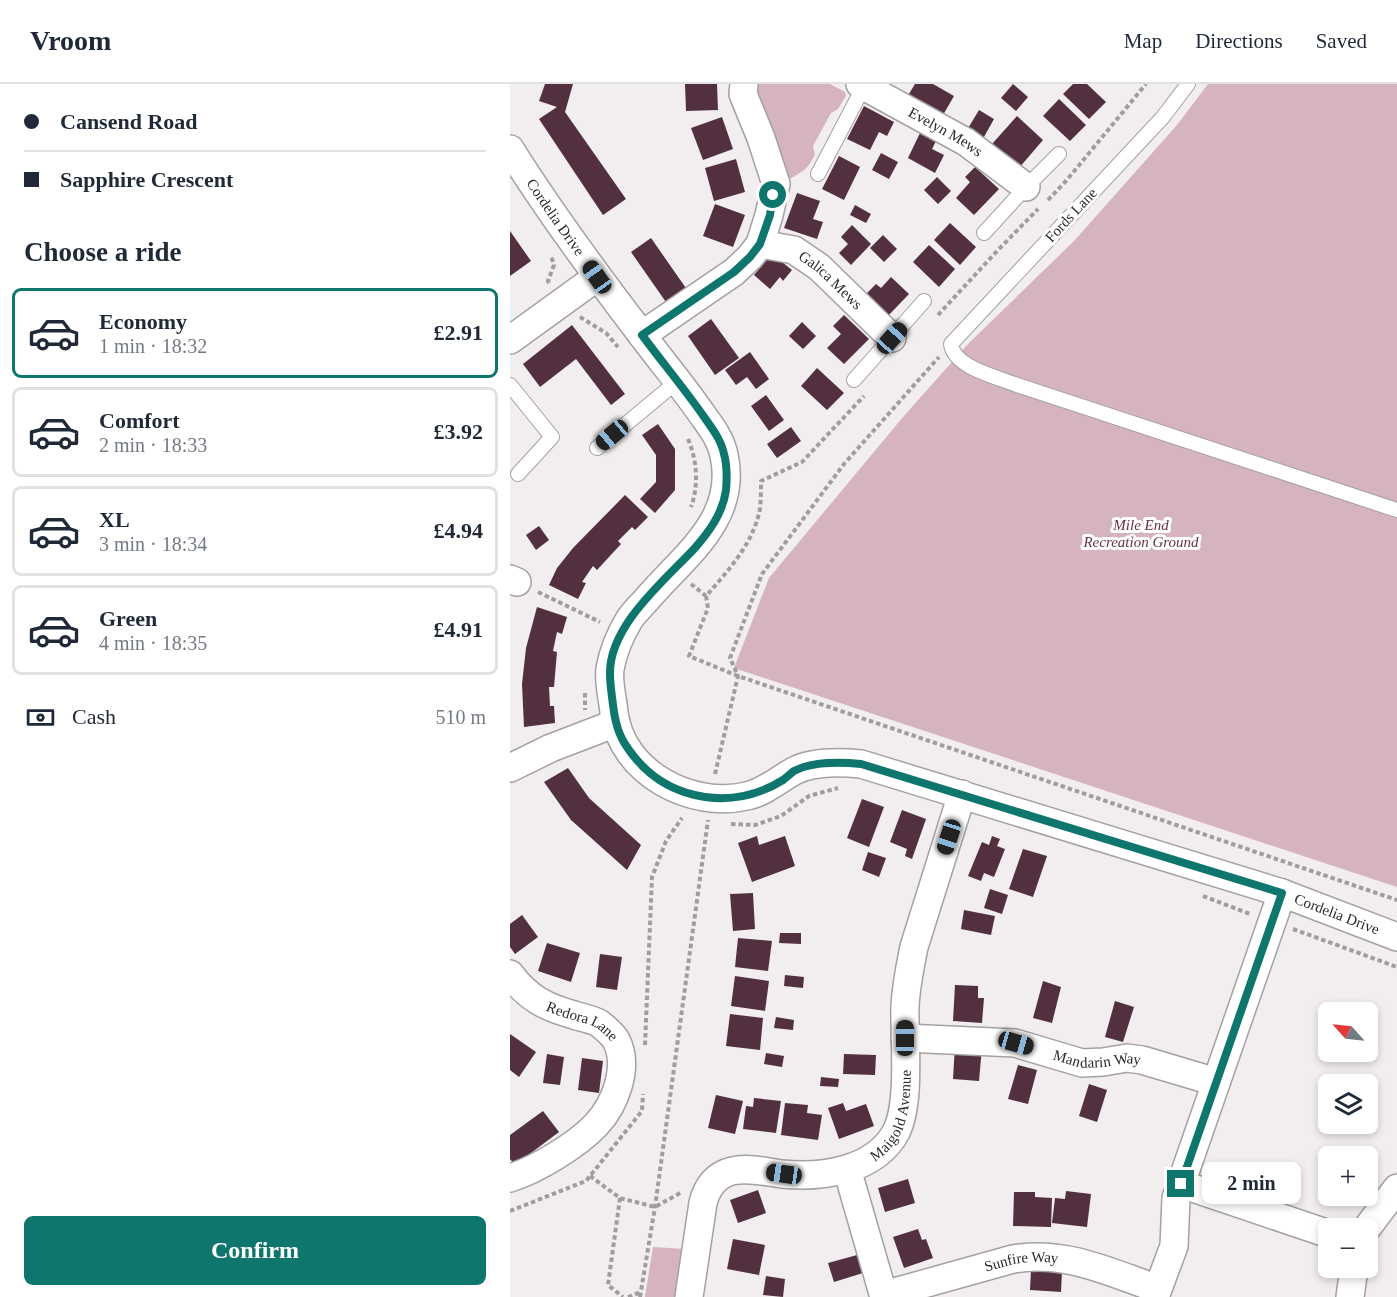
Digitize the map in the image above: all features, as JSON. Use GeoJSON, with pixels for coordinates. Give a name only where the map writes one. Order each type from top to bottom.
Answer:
{"type":"FeatureCollection","features":[{"type":"Feature","properties":{"kind":"street"},"geometry":{"type":"LineString","coordinates":[[632,343],[734,272],[760,244],[770,215],[776,184],[743,94],[744,84]]}},
{"type":"Feature","properties":{"kind":"street","name":"Evelyn Mews"},"geometry":{"type":"LineString","coordinates":[[862,85],[966,142],[1026,187]]}},
{"type":"Feature","properties":{"kind":"street","name":"Cordelia Drive"},"geometry":{"type":"LineString","coordinates":[[510,149],[597,277],[632,343],[679,380],[717,436],[724,454],[726,492],[720,513],[705,536],[630,619],[615,648],[609,672],[603,727],[621,738],[633,757],[647,772],[664,784],[679,790],[706,814],[729,799],[750,796],[784,779],[794,771],[816,765],[842,763],[879,769],[1282,893],[1397,937]]}},
{"type":"Feature","properties":{"kind":"street","name":"Galica Mews"},"geometry":{"type":"LineString","coordinates":[[760,244],[794,250],[819,267],[892,338]]}},
{"type":"Feature","properties":{"kind":"street"},"geometry":{"type":"LineString","coordinates":[[510,340],[597,277]]}},
{"type":"Feature","properties":{"kind":"street"},"geometry":{"type":"LineString","coordinates":[[510,768],[517,762],[603,727]]}},
{"type":"Feature","properties":{"kind":"street","name":"Maigold Avenue"},"geometry":{"type":"LineString","coordinates":[[689,1297],[703,1203],[706,1192],[719,1177],[735,1170],[807,1174],[847,1169],[862,1164],[883,1149],[895,1133],[901,1121],[903,1108],[905,1006],[914,947],[962,794]]}},
{"type":"Feature","properties":{"kind":"street"},"geometry":{"type":"LineString","coordinates":[[1157,1293],[1174,1246],[1176,1198],[1282,893]]}},
{"type":"Feature","properties":{"kind":"street","name":"Redora Lane"},"geometry":{"type":"LineString","coordinates":[[510,974],[522,990],[549,1008],[597,1022],[616,1039],[622,1060],[620,1081],[611,1104],[597,1124],[576,1143],[522,1174],[510,1178]]}},
{"type":"Feature","properties":{"kind":"street","name":"Mandarin Way"},"geometry":{"type":"LineString","coordinates":[[905,1038],[1016,1043],[1082,1063],[1128,1058],[1216,1082]]}},
{"type":"Feature","properties":{"kind":"street"},"geometry":{"type":"LineString","coordinates":[[847,1169],[884,1296]]}},
{"type":"Feature","properties":{"kind":"street"},"geometry":{"type":"LineString","coordinates":[[1181,1184],[1318,1230]]}},
{"type":"Feature","properties":{"kind":"street"},"geometry":{"type":"LineString","coordinates":[[1374,1218],[1397,1188]]}},
{"type":"Feature","properties":{"kind":"street","name":"Sunfire Way"},"geometry":{"type":"LineString","coordinates":[[884,1296],[1030,1256],[1066,1258],[1157,1293]]}},
{"type":"Feature","properties":{"kind":"street"},"geometry":{"type":"LineString","coordinates":[[1350,1297],[1353,1278]]}},
{"type":"Feature","properties":{"kind":"lane","name":"Fords Lane"},"geometry":{"type":"LineString","coordinates":[[951,344],[1163,117],[1188,84]]}},
{"type":"Feature","properties":{"kind":"lane"},"geometry":{"type":"LineString","coordinates":[[818,174],[862,85]]}},
{"type":"Feature","properties":{"kind":"lane"},"geometry":{"type":"LineString","coordinates":[[984,233],[1059,154]]}},
{"type":"Feature","properties":{"kind":"lane"},"geometry":{"type":"LineString","coordinates":[[854,380],[924,301]]}},
{"type":"Feature","properties":{"kind":"lane"},"geometry":{"type":"LineString","coordinates":[[951,344],[951,351],[967,366],[1017,385],[1397,510]]}},
{"type":"Feature","properties":{"kind":"lane"},"geometry":{"type":"LineString","coordinates":[[597,448],[679,380]]}},
{"type":"Feature","properties":{"kind":"lane"},"geometry":{"type":"LineString","coordinates":[[510,385],[552,437],[518,474]]}},
{"type":"Feature","properties":{"kind":"path"},"geometry":{"type":"LineString","coordinates":[[550,251],[554,265],[548,281],[564,303],[580,317],[606,333],[632,343]]}},
{"type":"Feature","properties":{"kind":"path"},"geometry":{"type":"LineString","coordinates":[[628,1297],[641,1295],[655,1207],[706,814],[738,676],[730,658],[762,574],[844,464],[951,344]]}},
{"type":"Feature","properties":{"kind":"path"},"geometry":{"type":"LineString","coordinates":[[685,433],[694,452],[696,474],[692,505],[687,513]]}},
{"type":"Feature","properties":{"kind":"path"},"geometry":{"type":"LineString","coordinates":[[513,580],[600,622]]}},
{"type":"Feature","properties":{"kind":"path"},"geometry":{"type":"LineString","coordinates":[[706,596],[708,608],[689,656],[738,676],[1397,900]]}},
{"type":"Feature","properties":{"kind":"path"},"geometry":{"type":"LineString","coordinates":[[596,632],[604,615]]}},
{"type":"Feature","properties":{"kind":"path"},"geometry":{"type":"LineString","coordinates":[[585,682],[585,713],[603,727]]}},
{"type":"Feature","properties":{"kind":"path"},"geometry":{"type":"LineString","coordinates":[[720,824],[755,825],[781,816],[809,796],[841,787]]}},
{"type":"Feature","properties":{"kind":"path"},"geometry":{"type":"LineString","coordinates":[[675,816],[682,818]]}},
{"type":"Feature","properties":{"kind":"path"},"geometry":{"type":"LineString","coordinates":[[1195,893],[1397,967]]}},
{"type":"Feature","properties":{"kind":"path"},"geometry":{"type":"LineString","coordinates":[[590,1176],[620,1198],[655,1207]]}},
{"type":"Feature","properties":{"kind":"path"},"geometry":{"type":"LineString","coordinates":[[620,1198],[608,1285],[623,1297]]}},
{"type":"Feature","properties":{"kind":"green space"},"geometry":{"type":"Polygon","coordinates":[[[755,84],[830,84],[845,92],[846,96],[838,109],[831,113],[813,146],[815,155],[809,165],[783,183],[756,99],[755,84]]]}},
{"type":"Feature","properties":{"kind":"green space","name":"Mile End Recreation Ground"},"geometry":{"type":"Polygon","coordinates":[[[1208,84],[1397,84],[1397,887],[734,668],[769,578],[903,417],[968,344],[1074,241],[1177,125],[1208,84]]]}},
{"type":"Feature","properties":{"kind":"green space"},"geometry":{"type":"Polygon","coordinates":[[[653,1247],[686,1249],[679,1297],[645,1297],[653,1247]]]}},
{"type":"Feature","properties":{"kind":"building"},"geometry":{"type":"Polygon","coordinates":[[[545,84],[573,84],[565,112],[626,199],[603,215],[539,119],[557,107],[539,101],[545,84]]]}},
{"type":"Feature","properties":{"kind":"building"},"geometry":{"type":"Polygon","coordinates":[[[685,84],[717,84],[718,110],[686,111],[685,84]]]}},
{"type":"Feature","properties":{"kind":"building"},"geometry":{"type":"Polygon","coordinates":[[[915,84],[933,84],[954,96],[939,122],[904,102],[915,84]]]}},
{"type":"Feature","properties":{"kind":"building"},"geometry":{"type":"Polygon","coordinates":[[[1013,84],[1028,97],[1016,111],[1001,98],[1013,84]]]}},
{"type":"Feature","properties":{"kind":"building"},"geometry":{"type":"Polygon","coordinates":[[[1073,84],[1087,84],[1106,102],[1089,119],[1063,94],[1073,84]]]}},
{"type":"Feature","properties":{"kind":"building"},"geometry":{"type":"Polygon","coordinates":[[[1059,99],[1086,125],[1070,141],[1043,116],[1059,99]]]}},
{"type":"Feature","properties":{"kind":"building"},"geometry":{"type":"Polygon","coordinates":[[[864,106],[894,122],[887,136],[879,132],[870,150],[847,139],[864,106]]]}},
{"type":"Feature","properties":{"kind":"building"},"geometry":{"type":"Polygon","coordinates":[[[979,110],[994,119],[980,144],[964,135],[979,110]]]}},
{"type":"Feature","properties":{"kind":"building"},"geometry":{"type":"Polygon","coordinates":[[[1017,116],[1043,140],[1019,168],[992,144],[1017,116]]]}},
{"type":"Feature","properties":{"kind":"building"},"geometry":{"type":"Polygon","coordinates":[[[722,117],[733,149],[703,160],[691,128],[722,117]]]}},
{"type":"Feature","properties":{"kind":"building"},"geometry":{"type":"Polygon","coordinates":[[[920,133],[936,141],[932,149],[944,155],[935,173],[908,158],[920,133]]]}},
{"type":"Feature","properties":{"kind":"building"},"geometry":{"type":"Polygon","coordinates":[[[881,153],[898,162],[889,179],[872,170],[881,153]]]}},
{"type":"Feature","properties":{"kind":"building"},"geometry":{"type":"Polygon","coordinates":[[[839,156],[860,167],[844,200],[822,189],[839,156]]]}},
{"type":"Feature","properties":{"kind":"building"},"geometry":{"type":"Polygon","coordinates":[[[736,159],[745,192],[714,201],[705,168],[736,159]]]}},
{"type":"Feature","properties":{"kind":"building"},"geometry":{"type":"Polygon","coordinates":[[[975,167],[999,189],[974,215],[956,198],[970,182],[965,177],[975,167]]]}},
{"type":"Feature","properties":{"kind":"building"},"geometry":{"type":"Polygon","coordinates":[[[937,177],[951,191],[938,204],[924,190],[937,177]]]}},
{"type":"Feature","properties":{"kind":"building"},"geometry":{"type":"Polygon","coordinates":[[[797,193],[820,201],[813,219],[823,222],[817,239],[784,228],[797,193]]]}},
{"type":"Feature","properties":{"kind":"building"},"geometry":{"type":"Polygon","coordinates":[[[715,204],[745,215],[733,247],[703,236],[715,204]]]}},
{"type":"Feature","properties":{"kind":"building"},"geometry":{"type":"Polygon","coordinates":[[[855,205],[871,214],[866,223],[850,215],[855,205]]]}},
{"type":"Feature","properties":{"kind":"building"},"geometry":{"type":"Polygon","coordinates":[[[950,223],[976,247],[960,265],[934,240],[950,223]]]}},
{"type":"Feature","properties":{"kind":"building"},"geometry":{"type":"Polygon","coordinates":[[[852,225],[871,244],[851,265],[839,253],[848,244],[841,237],[852,225]]]}},
{"type":"Feature","properties":{"kind":"building"},"geometry":{"type":"Polygon","coordinates":[[[510,231],[531,261],[510,276],[510,231]]]}},
{"type":"Feature","properties":{"kind":"building"},"geometry":{"type":"Polygon","coordinates":[[[883,235],[897,249],[884,262],[870,248],[883,235]]]}},
{"type":"Feature","properties":{"kind":"building"},"geometry":{"type":"Polygon","coordinates":[[[651,238],[688,291],[668,305],[631,252],[651,238]]]}},
{"type":"Feature","properties":{"kind":"building"},"geometry":{"type":"Polygon","coordinates":[[[929,245],[955,269],[939,287],[913,262],[929,245]]]}},
{"type":"Feature","properties":{"kind":"building"},"geometry":{"type":"Polygon","coordinates":[[[772,254],[792,270],[783,281],[780,277],[770,289],[754,275],[772,254]]]}},
{"type":"Feature","properties":{"kind":"building"},"geometry":{"type":"Polygon","coordinates":[[[891,277],[909,294],[886,318],[863,297],[876,284],[881,288],[891,277]]]}},
{"type":"Feature","properties":{"kind":"building"},"geometry":{"type":"Polygon","coordinates":[[[844,315],[869,339],[844,364],[827,348],[841,334],[833,326],[844,315]]]}},
{"type":"Feature","properties":{"kind":"building"},"geometry":{"type":"Polygon","coordinates":[[[711,319],[739,358],[715,375],[688,336],[711,319]]]}},
{"type":"Feature","properties":{"kind":"building"},"geometry":{"type":"Polygon","coordinates":[[[802,322],[816,336],[803,349],[789,336],[802,322]]]}},
{"type":"Feature","properties":{"kind":"building"},"geometry":{"type":"Polygon","coordinates":[[[572,325],[625,394],[611,405],[576,359],[540,387],[523,364],[572,325]]]}},
{"type":"Feature","properties":{"kind":"building"},"geometry":{"type":"Polygon","coordinates":[[[750,352],[769,379],[756,389],[747,377],[736,385],[725,370],[750,352]]]}},
{"type":"Feature","properties":{"kind":"building"},"geometry":{"type":"Polygon","coordinates":[[[817,368],[844,393],[827,410],[801,386],[817,368]]]}},
{"type":"Feature","properties":{"kind":"building"},"geometry":{"type":"Polygon","coordinates":[[[766,395],[784,420],[769,431],[751,406],[766,395]]]}},
{"type":"Feature","properties":{"kind":"building"},"geometry":{"type":"Polygon","coordinates":[[[658,424],[675,449],[675,490],[655,513],[640,499],[656,482],[656,455],[642,435],[658,424]]]}},
{"type":"Feature","properties":{"kind":"building"},"geometry":{"type":"Polygon","coordinates":[[[791,427],[801,441],[777,458],[767,444],[791,427]]]}},
{"type":"Feature","properties":{"kind":"building"},"geometry":{"type":"Polygon","coordinates":[[[625,495],[648,517],[635,530],[632,527],[618,541],[621,544],[597,570],[593,566],[582,582],[586,583],[578,599],[549,585],[557,568],[573,548],[625,495]]]}},
{"type":"Feature","properties":{"kind":"building"},"geometry":{"type":"Polygon","coordinates":[[[539,526],[549,540],[536,550],[526,535],[539,526]]]}},
{"type":"Feature","properties":{"kind":"building"},"geometry":{"type":"Polygon","coordinates":[[[537,607],[567,617],[562,634],[557,632],[553,651],[557,652],[554,687],[549,687],[550,706],[554,706],[555,723],[524,727],[522,684],[526,648],[537,607]]]}},
{"type":"Feature","properties":{"kind":"building"},"geometry":{"type":"Polygon","coordinates":[[[568,768],[589,798],[641,845],[627,870],[571,820],[544,782],[568,768]]]}},
{"type":"Feature","properties":{"kind":"building"},"geometry":{"type":"Polygon","coordinates":[[[862,799],[884,807],[869,847],[847,838],[862,799]]]}},
{"type":"Feature","properties":{"kind":"building"},"geometry":{"type":"Polygon","coordinates":[[[902,810],[926,819],[912,859],[905,856],[907,849],[890,842],[902,810]]]}},
{"type":"Feature","properties":{"kind":"building"},"geometry":{"type":"Polygon","coordinates":[[[757,836],[759,845],[785,836],[795,866],[752,882],[738,843],[757,836]]]}},
{"type":"Feature","properties":{"kind":"building"},"geometry":{"type":"Polygon","coordinates":[[[992,836],[1000,839],[997,846],[1005,849],[994,877],[984,873],[981,881],[968,876],[982,842],[989,845],[992,836]]]}},
{"type":"Feature","properties":{"kind":"building"},"geometry":{"type":"Polygon","coordinates":[[[1023,849],[1047,856],[1033,897],[1009,889],[1023,849]]]}},
{"type":"Feature","properties":{"kind":"building"},"geometry":{"type":"Polygon","coordinates":[[[868,852],[886,858],[879,877],[862,870],[868,852]]]}},
{"type":"Feature","properties":{"kind":"building"},"geometry":{"type":"Polygon","coordinates":[[[990,889],[1008,895],[1002,914],[984,908],[990,889]]]}},
{"type":"Feature","properties":{"kind":"building"},"geometry":{"type":"Polygon","coordinates":[[[753,893],[755,929],[733,931],[730,894],[753,893]]]}},
{"type":"Feature","properties":{"kind":"building"},"geometry":{"type":"Polygon","coordinates":[[[964,910],[995,916],[991,935],[961,929],[964,910]]]}},
{"type":"Feature","properties":{"kind":"building"},"geometry":{"type":"Polygon","coordinates":[[[522,915],[538,937],[515,954],[510,947],[510,924],[522,915]]]}},
{"type":"Feature","properties":{"kind":"building"},"geometry":{"type":"Polygon","coordinates":[[[780,933],[801,933],[801,944],[779,943],[780,933]]]}},
{"type":"Feature","properties":{"kind":"building"},"geometry":{"type":"Polygon","coordinates":[[[738,938],[772,941],[768,971],[735,967],[738,938]]]}},
{"type":"Feature","properties":{"kind":"building"},"geometry":{"type":"Polygon","coordinates":[[[547,943],[580,953],[571,982],[538,971],[547,943]]]}},
{"type":"Feature","properties":{"kind":"building"},"geometry":{"type":"Polygon","coordinates":[[[600,954],[622,957],[617,990],[596,987],[600,954]]]}},
{"type":"Feature","properties":{"kind":"building"},"geometry":{"type":"Polygon","coordinates":[[[785,975],[804,977],[803,988],[784,986],[785,975]]]}},
{"type":"Feature","properties":{"kind":"building"},"geometry":{"type":"Polygon","coordinates":[[[735,976],[769,981],[765,1011],[731,1006],[735,976]]]}},
{"type":"Feature","properties":{"kind":"building"},"geometry":{"type":"Polygon","coordinates":[[[1043,981],[1061,987],[1052,1023],[1033,1018],[1043,981]]]}},
{"type":"Feature","properties":{"kind":"building"},"geometry":{"type":"Polygon","coordinates":[[[955,985],[978,986],[978,998],[984,998],[982,1023],[953,1021],[955,985]]]}},
{"type":"Feature","properties":{"kind":"building"},"geometry":{"type":"Polygon","coordinates":[[[1115,1001],[1134,1007],[1123,1042],[1105,1037],[1115,1001]]]}},
{"type":"Feature","properties":{"kind":"building"},"geometry":{"type":"Polygon","coordinates":[[[730,1014],[763,1018],[760,1050],[726,1046],[730,1014]]]}},
{"type":"Feature","properties":{"kind":"building"},"geometry":{"type":"Polygon","coordinates":[[[776,1017],[794,1020],[793,1030],[774,1028],[776,1017]]]}},
{"type":"Feature","properties":{"kind":"building"},"geometry":{"type":"Polygon","coordinates":[[[510,1034],[536,1052],[519,1077],[510,1070],[510,1034]]]}},
{"type":"Feature","properties":{"kind":"building"},"geometry":{"type":"Polygon","coordinates":[[[955,1045],[982,1047],[979,1081],[953,1079],[955,1045]]]}},
{"type":"Feature","properties":{"kind":"building"},"geometry":{"type":"Polygon","coordinates":[[[766,1053],[784,1056],[782,1067],[764,1064],[766,1053]]]}},
{"type":"Feature","properties":{"kind":"building"},"geometry":{"type":"Polygon","coordinates":[[[547,1054],[564,1057],[560,1085],[543,1083],[547,1054]]]}},
{"type":"Feature","properties":{"kind":"building"},"geometry":{"type":"Polygon","coordinates":[[[844,1054],[876,1055],[875,1075],[843,1074],[844,1054]]]}},
{"type":"Feature","properties":{"kind":"building"},"geometry":{"type":"Polygon","coordinates":[[[582,1058],[603,1061],[599,1093],[578,1090],[582,1058]]]}},
{"type":"Feature","properties":{"kind":"building"},"geometry":{"type":"Polygon","coordinates":[[[1018,1065],[1037,1070],[1028,1104],[1008,1099],[1018,1065]]]}},
{"type":"Feature","properties":{"kind":"building"},"geometry":{"type":"Polygon","coordinates":[[[821,1077],[839,1079],[838,1087],[820,1086],[821,1077]]]}},
{"type":"Feature","properties":{"kind":"building"},"geometry":{"type":"Polygon","coordinates":[[[1089,1084],[1107,1090],[1097,1122],[1079,1116],[1089,1084]]]}},
{"type":"Feature","properties":{"kind":"building"},"geometry":{"type":"Polygon","coordinates":[[[716,1095],[743,1101],[735,1134],[708,1128],[716,1095]]]}},
{"type":"Feature","properties":{"kind":"building"},"geometry":{"type":"Polygon","coordinates":[[[754,1098],[781,1101],[776,1133],[743,1129],[746,1106],[753,1107],[754,1098]]]}},
{"type":"Feature","properties":{"kind":"building"},"geometry":{"type":"Polygon","coordinates":[[[785,1103],[808,1105],[807,1113],[822,1115],[818,1140],[781,1135],[785,1103]]]}},
{"type":"Feature","properties":{"kind":"building"},"geometry":{"type":"Polygon","coordinates":[[[843,1103],[846,1111],[866,1104],[874,1126],[839,1139],[828,1108],[843,1103]]]}},
{"type":"Feature","properties":{"kind":"building"},"geometry":{"type":"Polygon","coordinates":[[[543,1111],[559,1132],[515,1165],[510,1159],[510,1135],[543,1111]]]}},
{"type":"Feature","properties":{"kind":"building"},"geometry":{"type":"Polygon","coordinates":[[[908,1179],[915,1203],[885,1212],[878,1188],[908,1179]]]}},
{"type":"Feature","properties":{"kind":"building"},"geometry":{"type":"Polygon","coordinates":[[[758,1190],[766,1213],[738,1223],[730,1200],[758,1190]]]}},
{"type":"Feature","properties":{"kind":"building"},"geometry":{"type":"Polygon","coordinates":[[[1066,1191],[1091,1194],[1087,1227],[1052,1223],[1055,1198],[1065,1199],[1066,1191]]]}},
{"type":"Feature","properties":{"kind":"building"},"geometry":{"type":"Polygon","coordinates":[[[1014,1192],[1035,1192],[1035,1197],[1052,1198],[1051,1227],[1013,1226],[1014,1192]]]}},
{"type":"Feature","properties":{"kind":"building"},"geometry":{"type":"Polygon","coordinates":[[[918,1229],[922,1240],[926,1239],[933,1258],[904,1268],[893,1237],[918,1229]]]}},
{"type":"Feature","properties":{"kind":"building"},"geometry":{"type":"Polygon","coordinates":[[[733,1239],[765,1245],[759,1275],[727,1269],[733,1239]]]}},
{"type":"Feature","properties":{"kind":"building"},"geometry":{"type":"Polygon","coordinates":[[[857,1255],[863,1273],[834,1282],[828,1263],[857,1255]]]}},
{"type":"Feature","properties":{"kind":"building"},"geometry":{"type":"Polygon","coordinates":[[[1031,1270],[1062,1271],[1061,1292],[1030,1290],[1031,1270]]]}},
{"type":"Feature","properties":{"kind":"building"},"geometry":{"type":"Polygon","coordinates":[[[766,1276],[785,1279],[783,1297],[763,1295],[766,1276]]]}},
{"type":"Feature","properties":{"kind":"route"},"geometry":{"type":"LineString","coordinates":[[773,195],[770,215],[760,244],[750,257],[734,272],[642,335],[679,380],[717,436],[724,454],[726,492],[720,513],[705,536],[630,619],[615,648],[609,672],[616,723],[621,738],[633,757],[647,772],[664,784],[693,795],[729,799],[750,796],[784,779],[794,771],[823,764],[861,764],[1282,893],[1181,1184]]}}]}
